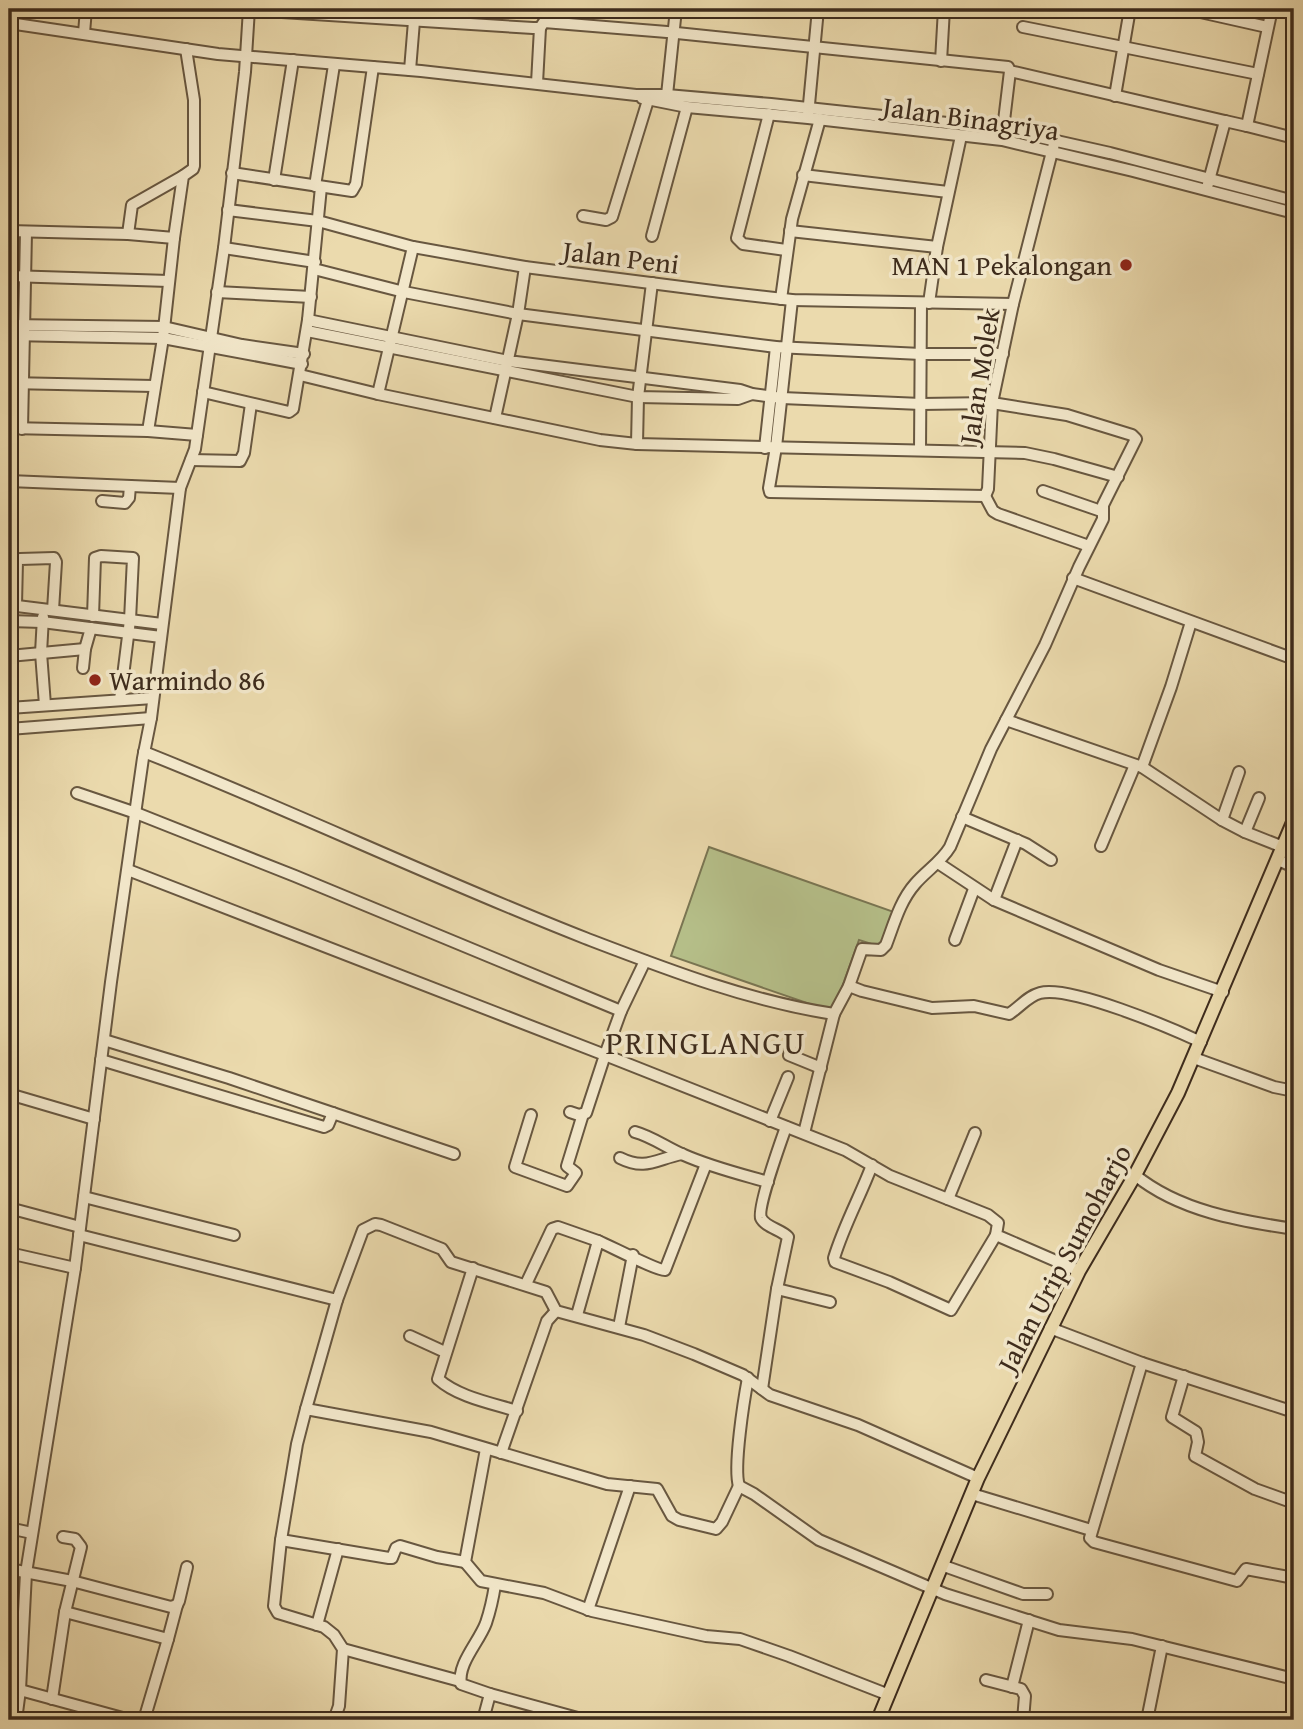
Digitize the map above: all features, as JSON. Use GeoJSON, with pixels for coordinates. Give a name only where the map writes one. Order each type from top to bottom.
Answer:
{"type":"FeatureCollection","features":[{"type":"Feature","properties":{"kind":"main road","name":"Jalan Urip Sumoharjo"},"geometry":{"type":"LineString","coordinates":[[878,1720],[944,1566],[978,1478],[1079,1271],[1135,1175],[1194,1058],[1294,820]]}},
{"type":"Feature","properties":{"kind":"street"},"geometry":{"type":"LineString","coordinates":[[83,33],[86,9]]}},
{"type":"Feature","properties":{"kind":"street"},"geometry":{"type":"LineString","coordinates":[[16,1720],[14,1688],[26,1573],[75,1268],[144,752],[152,718],[180,488],[197,435],[224,248],[249,9],[415,14],[540,28]]}},
{"type":"Feature","properties":{"kind":"street"},"geometry":{"type":"LineString","coordinates":[[667,95],[676,9]]}},
{"type":"Feature","properties":{"kind":"street"},"geometry":{"type":"LineString","coordinates":[[818,9],[812,115],[803,175],[786,250],[786,299],[769,488],[774,493],[986,499],[999,514],[1088,546]]}},
{"type":"Feature","properties":{"kind":"street"},"geometry":{"type":"LineString","coordinates":[[941,61],[943,9]]}},
{"type":"Feature","properties":{"kind":"street"},"geometry":{"type":"LineString","coordinates":[[1115,96],[1130,9]]}},
{"type":"Feature","properties":{"kind":"street"},"geometry":{"type":"LineString","coordinates":[[1187,9],[1267,27]]}},
{"type":"Feature","properties":{"kind":"street"},"geometry":{"type":"LineString","coordinates":[[1247,126],[1272,9]]}},
{"type":"Feature","properties":{"kind":"street"},"geometry":{"type":"LineString","coordinates":[[410,70],[415,14]]}},
{"type":"Feature","properties":{"kind":"street"},"geometry":{"type":"LineString","coordinates":[[537,83],[540,28],[544,22],[1008,67],[1010,71],[1294,138]]}},
{"type":"Feature","properties":{"kind":"street","name":"Jalan Binagriya"},"geometry":{"type":"LineString","coordinates":[[9,23],[186,49],[537,83],[636,95],[687,107],[727,105],[939,134],[1053,146]]}},
{"type":"Feature","properties":{"kind":"street"},"geometry":{"type":"LineString","coordinates":[[1023,27],[1124,45],[1258,74]]}},
{"type":"Feature","properties":{"kind":"street"},"geometry":{"type":"LineString","coordinates":[[128,234],[132,205],[193,169],[194,100],[186,49]]}},
{"type":"Feature","properties":{"kind":"street"},"geometry":{"type":"LineString","coordinates":[[274,180],[293,60]]}},
{"type":"Feature","properties":{"kind":"street"},"geometry":{"type":"LineString","coordinates":[[203,392],[289,412],[293,409],[308,325],[318,221],[318,186],[334,65]]}},
{"type":"Feature","properties":{"kind":"street"},"geometry":{"type":"LineString","coordinates":[[232,173],[347,191],[355,189],[373,67]]}},
{"type":"Feature","properties":{"kind":"street"},"geometry":{"type":"LineString","coordinates":[[1003,129],[1010,71]]}},
{"type":"Feature","properties":{"kind":"street","name":"Jalan Binagriya"},"geometry":{"type":"LineString","coordinates":[[649,98],[667,95],[769,114],[940,122],[1003,129],[1053,146],[1208,185],[1272,200],[1294,201]]}},
{"type":"Feature","properties":{"kind":"street"},"geometry":{"type":"LineString","coordinates":[[583,216],[606,220],[612,218],[649,98]]}},
{"type":"Feature","properties":{"kind":"street"},"geometry":{"type":"LineString","coordinates":[[652,236],[687,107]]}},
{"type":"Feature","properties":{"kind":"street"},"geometry":{"type":"LineString","coordinates":[[769,114],[737,238],[743,244],[786,250]]}},
{"type":"Feature","properties":{"kind":"street"},"geometry":{"type":"LineString","coordinates":[[1208,185],[1225,121]]}},
{"type":"Feature","properties":{"kind":"street"},"geometry":{"type":"LineString","coordinates":[[939,134],[940,122]]}},
{"type":"Feature","properties":{"kind":"street"},"geometry":{"type":"LineString","coordinates":[[920,450],[921,354],[925,303],[961,136]]}},
{"type":"Feature","properties":{"kind":"street","name":"Jalan Molek"},"geometry":{"type":"LineString","coordinates":[[986,499],[992,402],[1013,304],[1053,146]]}},
{"type":"Feature","properties":{"kind":"street"},"geometry":{"type":"LineString","coordinates":[[803,175],[948,192]]}},
{"type":"Feature","properties":{"kind":"street"},"geometry":{"type":"LineString","coordinates":[[148,431],[164,332],[183,176]]}},
{"type":"Feature","properties":{"kind":"street","name":"Jalan Binagriya"},"geometry":{"type":"LineString","coordinates":[[1272,200],[1294,213]]}},
{"type":"Feature","properties":{"kind":"street","name":"Jalan Peni"},"geometry":{"type":"LineString","coordinates":[[228,210],[318,221],[413,247],[525,267],[652,283],[786,299],[1013,304]]}},
{"type":"Feature","properties":{"kind":"street"},"geometry":{"type":"LineString","coordinates":[[790,231],[937,247]]}},
{"type":"Feature","properties":{"kind":"street"},"geometry":{"type":"LineString","coordinates":[[9,232],[128,234],[174,238]]}},
{"type":"Feature","properties":{"kind":"street"},"geometry":{"type":"LineString","coordinates":[[22,429],[26,232]]}},
{"type":"Feature","properties":{"kind":"street"},"geometry":{"type":"LineString","coordinates":[[378,394],[413,247]]}},
{"type":"Feature","properties":{"kind":"street"},"geometry":{"type":"LineString","coordinates":[[224,248],[314,265],[404,292],[518,314],[782,348],[921,354],[1003,354]]}},
{"type":"Feature","properties":{"kind":"street"},"geometry":{"type":"LineString","coordinates":[[495,418],[518,314],[525,267]]}},
{"type":"Feature","properties":{"kind":"street"},"geometry":{"type":"LineString","coordinates":[[9,276],[169,281]]}},
{"type":"Feature","properties":{"kind":"street"},"geometry":{"type":"LineString","coordinates":[[637,444],[638,397],[652,283]]}},
{"type":"Feature","properties":{"kind":"street"},"geometry":{"type":"LineString","coordinates":[[217,292],[311,298]]}},
{"type":"Feature","properties":{"kind":"street"},"geometry":{"type":"LineString","coordinates":[[9,325],[25,330],[164,332],[302,364],[378,394],[600,440],[637,444],[989,451],[1039,455],[1118,477]]}},
{"type":"Feature","properties":{"kind":"street"},"geometry":{"type":"LineString","coordinates":[[308,325],[638,397],[738,399],[752,394]]}},
{"type":"Feature","properties":{"kind":"street"},"geometry":{"type":"LineString","coordinates":[[9,335],[25,330]]}},
{"type":"Feature","properties":{"kind":"street"},"geometry":{"type":"LineString","coordinates":[[507,367],[641,378],[740,390],[777,398],[921,404],[992,402],[1068,415],[1135,437],[1101,511],[1102,519],[1073,578],[1045,645],[1006,720],[950,847],[938,863],[914,884],[902,902],[886,945],[881,950],[862,949],[849,986],[834,1014],[804,1133]]}},
{"type":"Feature","properties":{"kind":"street"},"geometry":{"type":"LineString","coordinates":[[9,383],[154,386]]}},
{"type":"Feature","properties":{"kind":"street"},"geometry":{"type":"LineString","coordinates":[[191,460],[240,461],[244,453],[251,404]]}},
{"type":"Feature","properties":{"kind":"street"},"geometry":{"type":"LineString","coordinates":[[9,428],[148,431],[197,435]]}},
{"type":"Feature","properties":{"kind":"street"},"geometry":{"type":"LineString","coordinates":[[9,481],[180,488]]}},
{"type":"Feature","properties":{"kind":"street"},"geometry":{"type":"LineString","coordinates":[[102,501],[125,503],[129,498],[130,486]]}},
{"type":"Feature","properties":{"kind":"street"},"geometry":{"type":"LineString","coordinates":[[1043,491],[1101,511]]}},
{"type":"Feature","properties":{"kind":"street"},"geometry":{"type":"LineString","coordinates":[[45,705],[41,653],[45,614],[56,562],[54,558],[19,559],[12,605],[45,614],[91,628],[162,624]]}},
{"type":"Feature","properties":{"kind":"street"},"geometry":{"type":"LineString","coordinates":[[93,616],[95,558],[133,558],[130,627],[120,700]]}},
{"type":"Feature","properties":{"kind":"street"},"geometry":{"type":"LineString","coordinates":[[1073,578],[1294,659]]}},
{"type":"Feature","properties":{"kind":"street"},"geometry":{"type":"LineString","coordinates":[[9,621],[45,614],[93,616],[161,637]]}},
{"type":"Feature","properties":{"kind":"street"},"geometry":{"type":"LineString","coordinates":[[1101,846],[1171,687],[1191,622]]}},
{"type":"Feature","properties":{"kind":"street"},"geometry":{"type":"LineString","coordinates":[[83,668],[91,628]]}},
{"type":"Feature","properties":{"kind":"street"},"geometry":{"type":"LineString","coordinates":[[9,656],[85,649]]}},
{"type":"Feature","properties":{"kind":"street"},"geometry":{"type":"LineString","coordinates":[[9,708],[153,698]]}},
{"type":"Feature","properties":{"kind":"street"},"geometry":{"type":"LineString","coordinates":[[9,729],[152,718]]}},
{"type":"Feature","properties":{"kind":"street"},"geometry":{"type":"LineString","coordinates":[[1006,720],[1138,766],[1222,820],[1283,848]]}},
{"type":"Feature","properties":{"kind":"street"},"geometry":{"type":"LineString","coordinates":[[144,752],[245,792],[520,912],[645,961],[790,1007],[834,1014]]}},
{"type":"Feature","properties":{"kind":"street"},"geometry":{"type":"LineString","coordinates":[[1222,820],[1239,772]]}},
{"type":"Feature","properties":{"kind":"street"},"geometry":{"type":"LineString","coordinates":[[77,793],[136,813],[621,1011]]}},
{"type":"Feature","properties":{"kind":"street"},"geometry":{"type":"LineString","coordinates":[[1245,832],[1259,799]]}},
{"type":"Feature","properties":{"kind":"street"},"geometry":{"type":"LineString","coordinates":[[962,817],[1017,840],[1051,860]]}},
{"type":"Feature","properties":{"kind":"street"},"geometry":{"type":"LineString","coordinates":[[994,900],[1017,840]]}},
{"type":"Feature","properties":{"kind":"street"},"geometry":{"type":"LineString","coordinates":[[1278,860],[1294,867]]}},
{"type":"Feature","properties":{"kind":"street"},"geometry":{"type":"LineString","coordinates":[[938,863],[994,900],[1159,970],[1223,992]]}},
{"type":"Feature","properties":{"kind":"street"},"geometry":{"type":"LineString","coordinates":[[128,870],[804,1133],[845,1150],[872,1165],[890,1176],[994,1218],[999,1223],[996,1235],[951,1310],[889,1282],[835,1262],[834,1258],[849,1215],[860,1198],[872,1165]]}},
{"type":"Feature","properties":{"kind":"street"},"geometry":{"type":"LineString","coordinates":[[955,940],[974,889]]}},
{"type":"Feature","properties":{"kind":"street"},"geometry":{"type":"LineString","coordinates":[[531,1115],[515,1167],[568,1186],[576,1172],[567,1165],[583,1114],[587,1110],[621,1011],[645,961]]}},
{"type":"Feature","properties":{"kind":"street"},"geometry":{"type":"LineString","coordinates":[[849,986],[932,1008],[974,1006],[1009,1014],[1034,995],[1043,992],[1055,993],[1100,1003],[1148,1019],[1200,1042]]}},
{"type":"Feature","properties":{"kind":"street"},"geometry":{"type":"LineString","coordinates":[[104,1040],[454,1154]]}},
{"type":"Feature","properties":{"kind":"street"},"geometry":{"type":"LineString","coordinates":[[792,1041],[789,1055],[821,1068]]}},
{"type":"Feature","properties":{"kind":"street"},"geometry":{"type":"LineString","coordinates":[[1194,1058],[1274,1087],[1294,1091]]}},
{"type":"Feature","properties":{"kind":"street"},"geometry":{"type":"LineString","coordinates":[[101,1060],[324,1127],[328,1125],[333,1113]]}},
{"type":"Feature","properties":{"kind":"street"},"geometry":{"type":"LineString","coordinates":[[164,1079],[172,1060]]}},
{"type":"Feature","properties":{"kind":"street"},"geometry":{"type":"LineString","coordinates":[[770,1121],[788,1077]]}},
{"type":"Feature","properties":{"kind":"street"},"geometry":{"type":"LineString","coordinates":[[9,1094],[94,1119]]}},
{"type":"Feature","properties":{"kind":"street"},"geometry":{"type":"LineString","coordinates":[[570,1112],[583,1114]]}},
{"type":"Feature","properties":{"kind":"street"},"geometry":{"type":"LineString","coordinates":[[762,1389],[788,1237],[761,1219],[768,1182],[786,1127]]}},
{"type":"Feature","properties":{"kind":"street"},"geometry":{"type":"LineString","coordinates":[[635,1132],[649,1136],[706,1164],[768,1182]]}},
{"type":"Feature","properties":{"kind":"street"},"geometry":{"type":"LineString","coordinates":[[948,1199],[975,1133]]}},
{"type":"Feature","properties":{"kind":"street"},"geometry":{"type":"LineString","coordinates":[[620,1158],[644,1166],[665,1157],[682,1154]]}},
{"type":"Feature","properties":{"kind":"street"},"geometry":{"type":"LineString","coordinates":[[526,1284],[553,1227],[598,1241],[633,1255],[656,1269],[665,1270],[706,1164]]}},
{"type":"Feature","properties":{"kind":"street"},"geometry":{"type":"LineString","coordinates":[[1135,1175],[1155,1191],[1183,1204],[1266,1225],[1294,1228]]}},
{"type":"Feature","properties":{"kind":"street"},"geometry":{"type":"LineString","coordinates":[[84,1197],[234,1235]]}},
{"type":"Feature","properties":{"kind":"street"},"geometry":{"type":"LineString","coordinates":[[9,1208],[80,1231],[335,1299]]}},
{"type":"Feature","properties":{"kind":"street"},"geometry":{"type":"LineString","coordinates":[[334,1720],[339,1706],[343,1649],[334,1634],[324,1627],[278,1613],[275,1609],[281,1540],[297,1444],[335,1299],[363,1230],[375,1224],[442,1249],[451,1262],[546,1292],[556,1311]]}},
{"type":"Feature","properties":{"kind":"street"},"geometry":{"type":"LineString","coordinates":[[996,1235],[1079,1271]]}},
{"type":"Feature","properties":{"kind":"street"},"geometry":{"type":"LineString","coordinates":[[577,1315],[598,1241]]}},
{"type":"Feature","properties":{"kind":"street"},"geometry":{"type":"LineString","coordinates":[[9,1253],[75,1268]]}},
{"type":"Feature","properties":{"kind":"street"},"geometry":{"type":"LineString","coordinates":[[619,1327],[633,1255]]}},
{"type":"Feature","properties":{"kind":"street"},"geometry":{"type":"LineString","coordinates":[[473,1268],[438,1376],[440,1381],[476,1399],[517,1411]]}},
{"type":"Feature","properties":{"kind":"street"},"geometry":{"type":"LineString","coordinates":[[777,1289],[830,1302]]}},
{"type":"Feature","properties":{"kind":"street"},"geometry":{"type":"LineString","coordinates":[[556,1311],[619,1327],[694,1354],[748,1378],[778,1398],[858,1425],[978,1478]]}},
{"type":"Feature","properties":{"kind":"street"},"geometry":{"type":"LineString","coordinates":[[501,1453],[547,1321],[556,1311]]}},
{"type":"Feature","properties":{"kind":"street"},"geometry":{"type":"LineString","coordinates":[[1050,1328],[1142,1363],[1294,1409]]}},
{"type":"Feature","properties":{"kind":"street"},"geometry":{"type":"LineString","coordinates":[[410,1336],[445,1352]]}},
{"type":"Feature","properties":{"kind":"street"},"geometry":{"type":"LineString","coordinates":[[1142,1363],[1090,1538],[1094,1542],[1237,1581],[1246,1569],[1294,1578]]}},
{"type":"Feature","properties":{"kind":"street"},"geometry":{"type":"LineString","coordinates":[[1184,1376],[1172,1417],[1196,1432],[1198,1443],[1195,1456],[1255,1489],[1294,1503]]}},
{"type":"Feature","properties":{"kind":"street"},"geometry":{"type":"LineString","coordinates":[[306,1409],[431,1432],[607,1484],[657,1489],[672,1516],[716,1529],[739,1486],[737,1474],[742,1409],[748,1378]]}},
{"type":"Feature","properties":{"kind":"street"},"geometry":{"type":"LineString","coordinates":[[465,1562],[486,1448]]}},
{"type":"Feature","properties":{"kind":"street"},"geometry":{"type":"LineString","coordinates":[[588,1609],[630,1486]]}},
{"type":"Feature","properties":{"kind":"street"},"geometry":{"type":"LineString","coordinates":[[739,1486],[754,1493],[819,1540],[932,1589],[1059,1630],[1132,1639],[1294,1679]]}},
{"type":"Feature","properties":{"kind":"street"},"geometry":{"type":"LineString","coordinates":[[972,1494],[1091,1530]]}},
{"type":"Feature","properties":{"kind":"street"},"geometry":{"type":"LineString","coordinates":[[9,1528],[32,1533]]}},
{"type":"Feature","properties":{"kind":"street"},"geometry":{"type":"LineString","coordinates":[[52,1699],[65,1612],[81,1547],[75,1539],[64,1537]]}},
{"type":"Feature","properties":{"kind":"street"},"geometry":{"type":"LineString","coordinates":[[281,1540],[389,1558],[400,1546],[437,1558],[465,1562],[474,1570],[477,1578],[495,1585],[544,1593],[588,1609],[706,1636],[740,1639],[889,1695]]}},
{"type":"Feature","properties":{"kind":"street"},"geometry":{"type":"LineString","coordinates":[[317,1625],[338,1549]]}},
{"type":"Feature","properties":{"kind":"street"},"geometry":{"type":"LineString","coordinates":[[944,1566],[1023,1594],[1047,1594]]}},
{"type":"Feature","properties":{"kind":"street"},"geometry":{"type":"LineString","coordinates":[[144,1720],[187,1567]]}},
{"type":"Feature","properties":{"kind":"street"},"geometry":{"type":"LineString","coordinates":[[9,1569],[72,1581],[166,1606],[177,1605]]}},
{"type":"Feature","properties":{"kind":"street"},"geometry":{"type":"LineString","coordinates":[[460,1681],[467,1659],[486,1623],[495,1585]]}},
{"type":"Feature","properties":{"kind":"street"},"geometry":{"type":"LineString","coordinates":[[65,1612],[168,1639]]}},
{"type":"Feature","properties":{"kind":"street"},"geometry":{"type":"LineString","coordinates":[[1012,1687],[1029,1620]]}},
{"type":"Feature","properties":{"kind":"street"},"geometry":{"type":"LineString","coordinates":[[1147,1720],[1162,1646]]}},
{"type":"Feature","properties":{"kind":"street"},"geometry":{"type":"LineString","coordinates":[[343,1649],[460,1681],[463,1685],[490,1694],[585,1720]]}},
{"type":"Feature","properties":{"kind":"street"},"geometry":{"type":"LineString","coordinates":[[986,1680],[1021,1689],[1025,1696],[1023,1720]]}},
{"type":"Feature","properties":{"kind":"street"},"geometry":{"type":"LineString","coordinates":[[14,1688],[130,1720]]}},
{"type":"Feature","properties":{"kind":"street"},"geometry":{"type":"LineString","coordinates":[[483,1720],[490,1694]]}},
{"type":"Feature","properties":{"kind":"street"},"geometry":{"type":"LineString","coordinates":[[1086,1720],[1102,1720]]}},
{"type":"Feature","properties":{"kind":"green space"},"geometry":{"type":"Polygon","coordinates":[[[709,847],[894,912],[881,947],[859,940],[833,1012],[671,956],[709,847]]]}},
{"type":"Feature","properties":{"kind":"place","name":"MAN 1 Pekalongan"},"geometry":{"type":"Point","coordinates":[1126,265]}},
{"type":"Feature","properties":{"kind":"place","name":"Warmindo 86"},"geometry":{"type":"Point","coordinates":[95,680]}},
{"type":"Feature","properties":{"kind":"district","name":"PRINGLANGU"},"geometry":{"type":"Point","coordinates":[706,1043]}}]}
